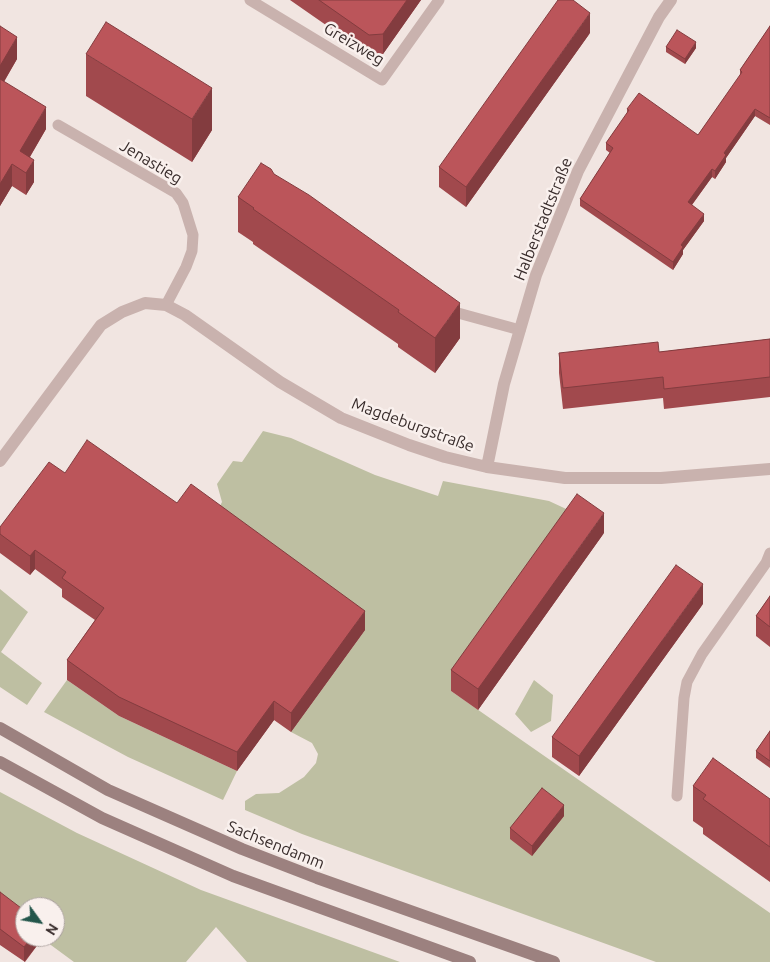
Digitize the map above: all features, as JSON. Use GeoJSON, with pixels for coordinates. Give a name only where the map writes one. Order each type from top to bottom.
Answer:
{"type":"FeatureCollection","features":[{"type":"Feature","properties":{"kind":"street","name":"Halberstadtstraße"},"geometry":{"type":"LineString","coordinates":[[487,467],[504,384],[536,275],[578,171],[638,55],[659,17],[671,0]]}},
{"type":"Feature","properties":{"kind":"street"},"geometry":{"type":"LineString","coordinates":[[0,461],[101,326],[122,312],[144,303],[166,306]]}},
{"type":"Feature","properties":{"kind":"street","name":"Magdeburgstraße"},"geometry":{"type":"LineString","coordinates":[[166,306],[185,315],[280,382],[341,418],[445,457],[487,467],[565,478],[661,478],[770,469]]}},
{"type":"Feature","properties":{"kind":"street","name":"Sachsendamm"},"geometry":{"type":"LineString","coordinates":[[0,728],[108,790],[242,849],[317,878],[554,962]]}},
{"type":"Feature","properties":{"kind":"street"},"geometry":{"type":"LineString","coordinates":[[0,762],[102,818],[225,873],[470,962]]}},
{"type":"Feature","properties":{"kind":"lane","name":"Greizweg"},"geometry":{"type":"LineString","coordinates":[[250,0],[382,80],[440,0]]}},
{"type":"Feature","properties":{"kind":"lane","name":"Jenastieg"},"geometry":{"type":"LineString","coordinates":[[58,125],[176,193],[183,203],[193,235],[192,251],[166,306]]}},
{"type":"Feature","properties":{"kind":"lane"},"geometry":{"type":"LineString","coordinates":[[432,306],[520,330]]}},
{"type":"Feature","properties":{"kind":"lane"},"geometry":{"type":"LineString","coordinates":[[677,796],[684,698],[687,682],[702,654],[766,563],[770,552]]}},
{"type":"Feature","properties":{"kind":"green space"},"geometry":{"type":"Polygon","coordinates":[[[263,431],[291,438],[375,475],[438,496],[443,481],[549,501],[577,514],[451,691],[770,913],[770,962],[656,962],[302,834],[245,810],[245,801],[256,794],[279,793],[304,777],[316,763],[318,754],[312,743],[291,732],[365,630],[213,519],[222,502],[217,484],[233,461],[242,462],[263,431]]]}},
{"type":"Feature","properties":{"kind":"green space"},"geometry":{"type":"Polygon","coordinates":[[[0,589],[28,612],[1,652],[42,683],[27,705],[0,687],[0,589]]]}},
{"type":"Feature","properties":{"kind":"green space"},"geometry":{"type":"Polygon","coordinates":[[[67,680],[119,716],[237,771],[223,800],[128,757],[44,712],[67,680]]]}},
{"type":"Feature","properties":{"kind":"green space"},"geometry":{"type":"Polygon","coordinates":[[[534,680],[553,695],[551,721],[531,732],[515,714],[534,680]]]}},
{"type":"Feature","properties":{"kind":"green space"},"geometry":{"type":"Polygon","coordinates":[[[0,792],[77,833],[201,890],[400,962],[247,962],[216,927],[186,962],[74,962],[54,947],[65,947],[65,897],[15,897],[15,919],[0,908],[0,792]]]}},
{"type":"Feature","properties":{"kind":"building"},"geometry":{"type":"Polygon","coordinates":[[[319,0],[407,0],[383,34],[369,35],[319,0]]]}},
{"type":"Feature","properties":{"kind":"building"},"geometry":{"type":"Polygon","coordinates":[[[558,0],[573,0],[590,13],[466,187],[439,167],[558,0]]]}},
{"type":"Feature","properties":{"kind":"building"},"geometry":{"type":"Polygon","coordinates":[[[106,22],[212,88],[192,119],[86,54],[106,22]]]}},
{"type":"Feature","properties":{"kind":"building"},"geometry":{"type":"Polygon","coordinates":[[[0,26],[17,37],[0,66],[0,26]]]}},
{"type":"Feature","properties":{"kind":"building"},"geometry":{"type":"Polygon","coordinates":[[[770,26],[770,118],[755,109],[724,153],[726,155],[715,171],[712,169],[688,202],[704,214],[681,245],[683,247],[673,262],[580,199],[613,148],[606,143],[639,93],[698,135],[742,72],[740,70],[770,26]]]}},
{"type":"Feature","properties":{"kind":"building"},"geometry":{"type":"Polygon","coordinates":[[[677,30],[696,42],[685,59],[666,47],[677,30]]]}},
{"type":"Feature","properties":{"kind":"building"},"geometry":{"type":"Polygon","coordinates":[[[0,79],[46,107],[20,151],[34,160],[26,173],[12,164],[0,184],[0,79]]]}},
{"type":"Feature","properties":{"kind":"building"},"geometry":{"type":"Polygon","coordinates":[[[261,163],[271,169],[274,174],[309,195],[460,303],[435,338],[398,312],[399,310],[238,197],[261,163]]]}},
{"type":"Feature","properties":{"kind":"building"},"geometry":{"type":"Polygon","coordinates":[[[770,339],[770,377],[664,389],[663,377],[563,388],[559,353],[658,342],[659,352],[770,339]]]}},
{"type":"Feature","properties":{"kind":"building"},"geometry":{"type":"Polygon","coordinates":[[[87,440],[177,503],[191,484],[365,611],[291,713],[274,701],[237,752],[119,697],[67,660],[104,608],[62,578],[66,572],[35,550],[30,556],[0,534],[0,527],[49,462],[65,473],[87,440]]]}},
{"type":"Feature","properties":{"kind":"building"},"geometry":{"type":"Polygon","coordinates":[[[577,494],[604,513],[478,689],[451,670],[577,494]]]}},
{"type":"Feature","properties":{"kind":"building"},"geometry":{"type":"Polygon","coordinates":[[[676,565],[703,584],[579,756],[552,737],[676,565]]]}},
{"type":"Feature","properties":{"kind":"building"},"geometry":{"type":"Polygon","coordinates":[[[770,596],[770,627],[756,616],[770,596]]]}},
{"type":"Feature","properties":{"kind":"building"},"geometry":{"type":"Polygon","coordinates":[[[770,731],[770,761],[756,751],[770,731]]]}},
{"type":"Feature","properties":{"kind":"building"},"geometry":{"type":"Polygon","coordinates":[[[713,758],[770,799],[770,847],[703,799],[706,795],[693,786],[713,758]]]}},
{"type":"Feature","properties":{"kind":"building"},"geometry":{"type":"Polygon","coordinates":[[[542,788],[564,805],[532,846],[510,828],[542,788]]]}},
{"type":"Feature","properties":{"kind":"building"},"geometry":{"type":"Polygon","coordinates":[[[0,892],[15,903],[15,940],[0,929],[0,892]]]}}]}
